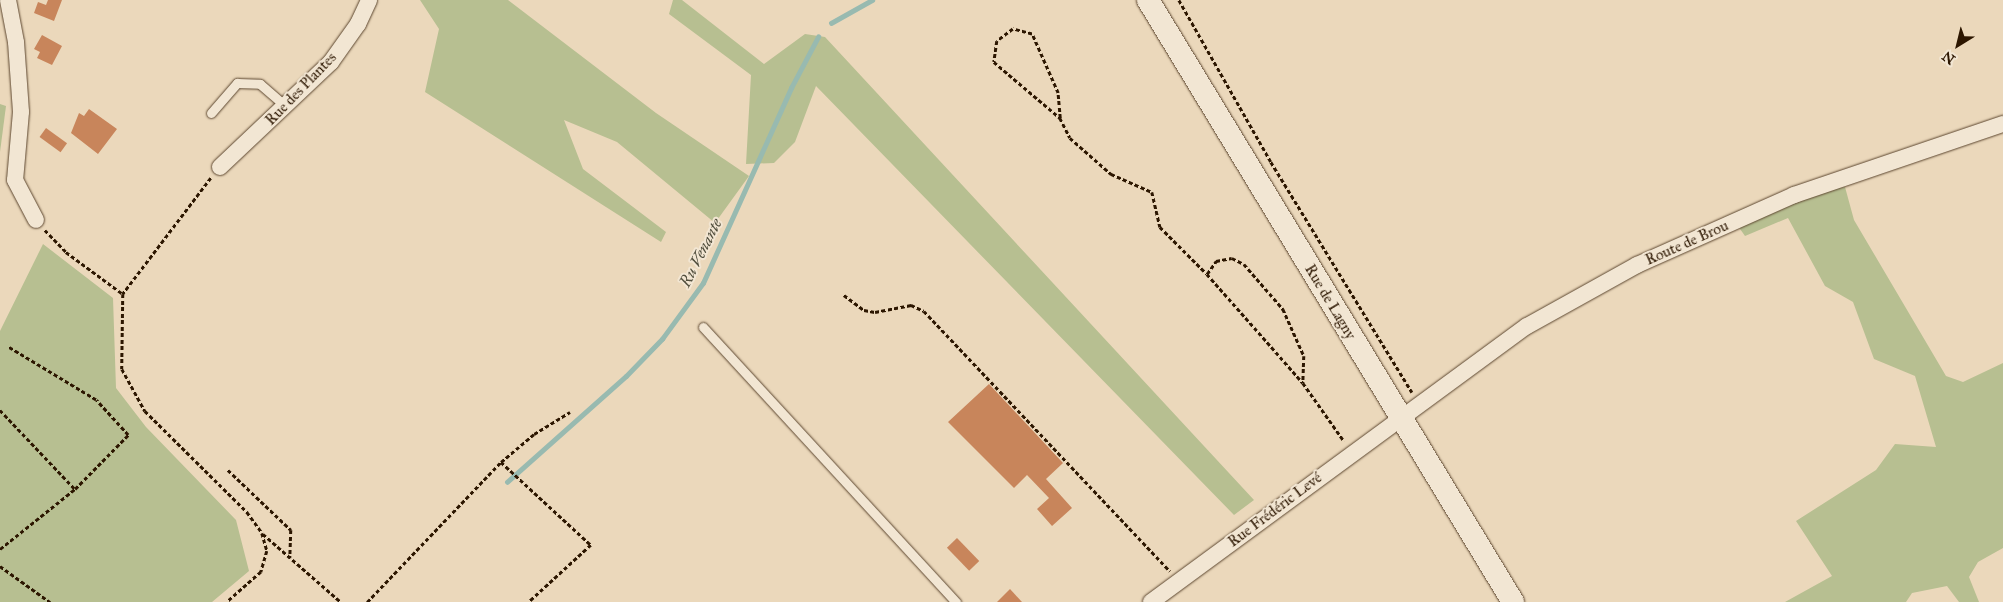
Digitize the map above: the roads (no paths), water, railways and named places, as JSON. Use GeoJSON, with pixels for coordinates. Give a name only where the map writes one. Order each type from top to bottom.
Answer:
{"type":"FeatureCollection","features":[{"type":"Feature","properties":{"kind":"main road","name":"Rue de Lagny"},"geometry":{"type":"LineString","coordinates":[[1148,0],[1399,417],[1513,602]]}},
{"type":"Feature","properties":{"kind":"street"},"geometry":{"type":"LineString","coordinates":[[8,0],[16,42],[21,112],[15,180],[36,220]]}},
{"type":"Feature","properties":{"kind":"street","name":"Rue des Plantes"},"geometry":{"type":"LineString","coordinates":[[220,167],[331,62],[358,24],[369,0]]}},
{"type":"Feature","properties":{"kind":"street","name":"Route de Brou"},"geometry":{"type":"LineString","coordinates":[[1399,417],[1527,326],[1636,265],[1794,196],[2003,124]]}},
{"type":"Feature","properties":{"kind":"street","name":"Rue Frédéric Levé"},"geometry":{"type":"LineString","coordinates":[[1151,602],[1399,417]]}},
{"type":"Feature","properties":{"kind":"lane"},"geometry":{"type":"LineString","coordinates":[[211,113],[237,83],[260,84],[286,106]]}},
{"type":"Feature","properties":{"kind":"lane"},"geometry":{"type":"LineString","coordinates":[[704,327],[956,602]]}},
{"type":"Feature","properties":{"kind":"waterway","name":"Ru Venante"},"geometry":{"type":"LineString","coordinates":[[831,23],[872,0]]}},
{"type":"Feature","properties":{"kind":"waterway","name":"Ru Venante"},"geometry":{"type":"LineString","coordinates":[[507,482],[626,376],[662,339],[703,283],[791,88],[818,37]]}}]}
